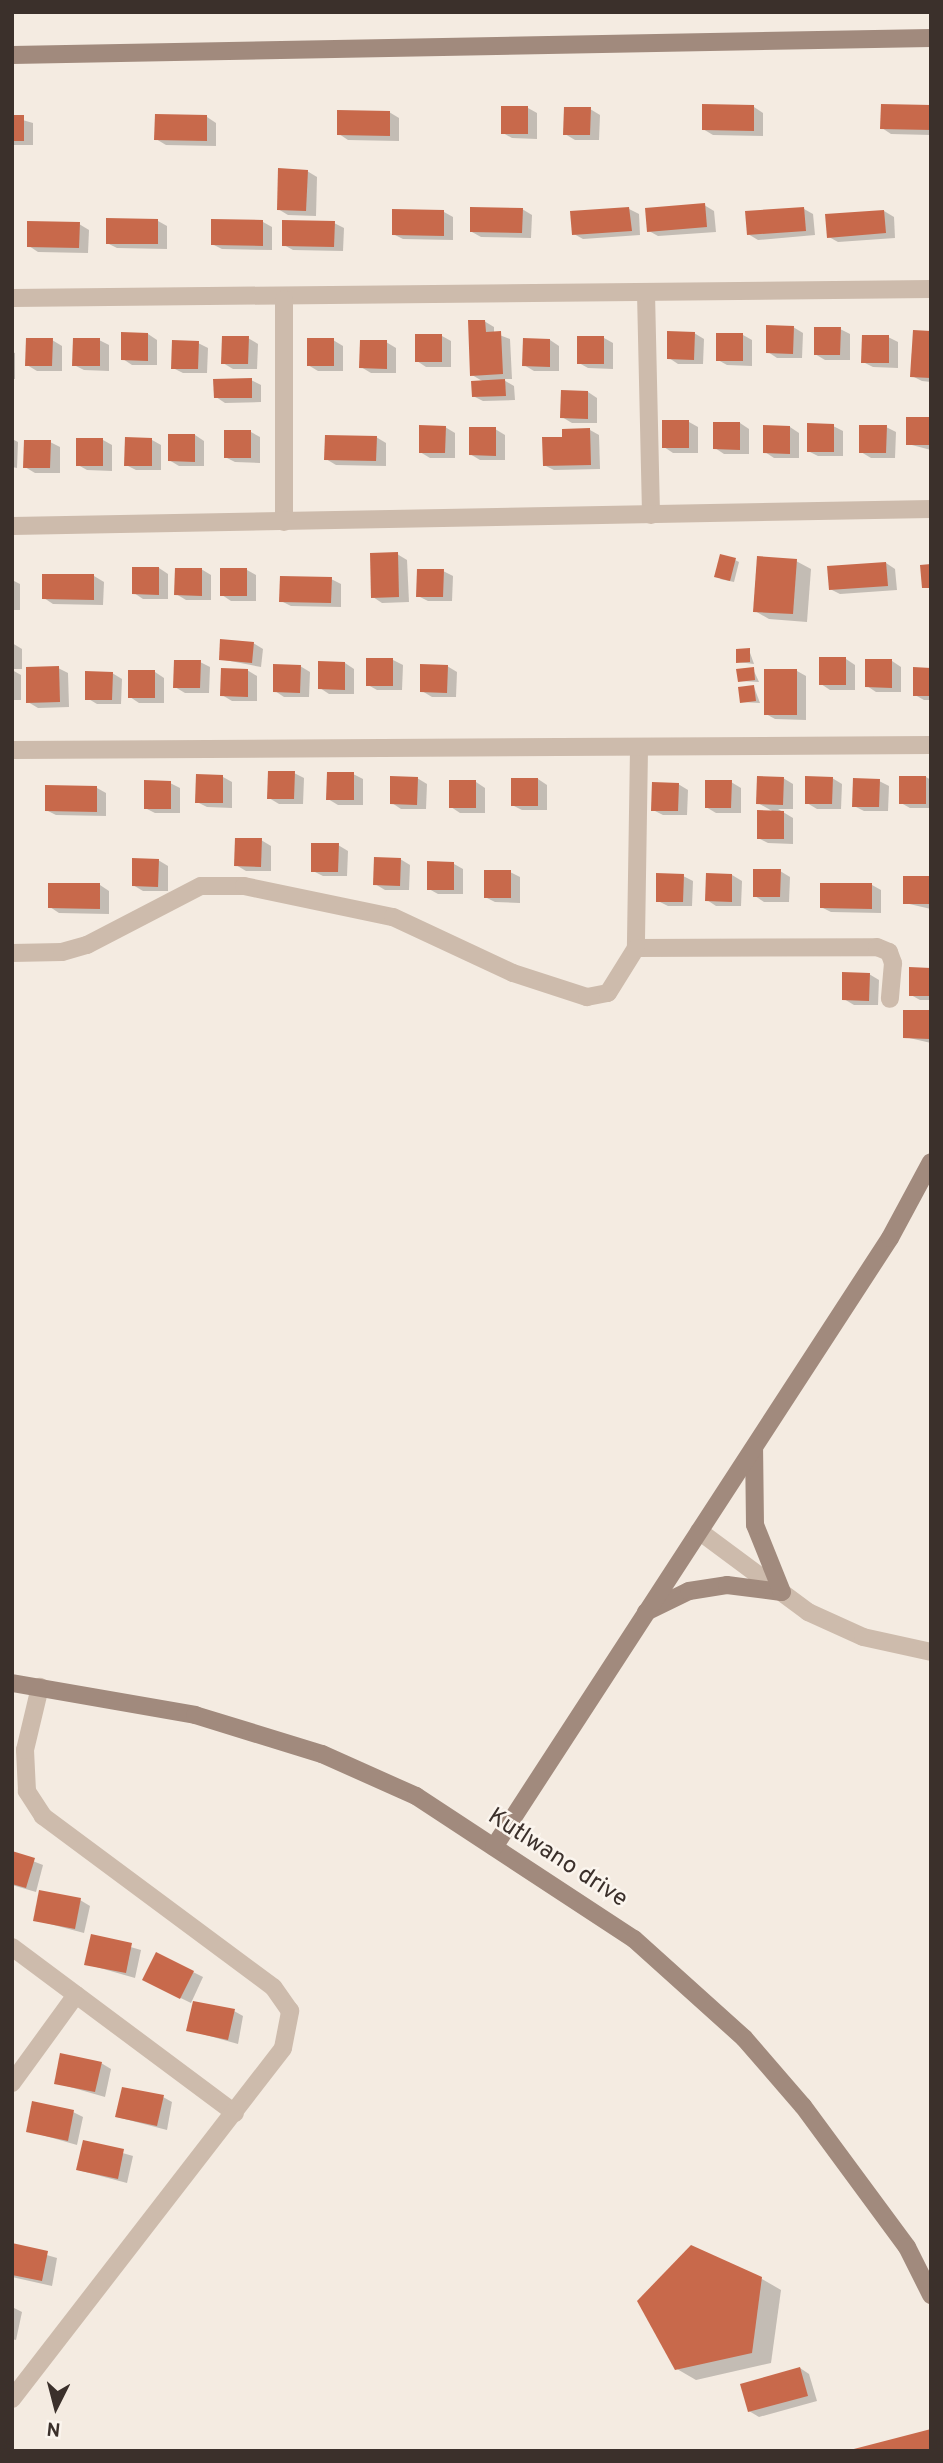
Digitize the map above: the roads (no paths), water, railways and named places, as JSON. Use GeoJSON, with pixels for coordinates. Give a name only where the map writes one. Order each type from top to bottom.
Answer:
{"type":"FeatureCollection","features":[{"type":"Feature","properties":{"kind":"street"},"geometry":{"type":"LineString","coordinates":[[12,55],[931,38]]}},
{"type":"Feature","properties":{"kind":"street"},"geometry":{"type":"LineString","coordinates":[[12,298],[284,299],[931,289]]}},
{"type":"Feature","properties":{"kind":"street"},"geometry":{"type":"LineString","coordinates":[[646,293],[651,515]]}},
{"type":"Feature","properties":{"kind":"street"},"geometry":{"type":"LineString","coordinates":[[284,299],[284,522]]}},
{"type":"Feature","properties":{"kind":"street"},"geometry":{"type":"LineString","coordinates":[[12,526],[931,509]]}},
{"type":"Feature","properties":{"kind":"street"},"geometry":{"type":"LineString","coordinates":[[12,750],[639,749],[931,745]]}},
{"type":"Feature","properties":{"kind":"street"},"geometry":{"type":"LineString","coordinates":[[12,953],[62,952],[87,945],[201,886],[244,886],[393,917],[513,973],[587,996],[608,993],[636,948],[639,749]]}},
{"type":"Feature","properties":{"kind":"street"},"geometry":{"type":"LineString","coordinates":[[636,948],[877,947],[889,952],[892,963],[890,999]]}},
{"type":"Feature","properties":{"kind":"street"},"geometry":{"type":"LineString","coordinates":[[494,1847],[891,1238],[931,1162]]}},
{"type":"Feature","properties":{"kind":"street"},"geometry":{"type":"LineString","coordinates":[[754,1446],[755,1525],[782,1592]]}},
{"type":"Feature","properties":{"kind":"street"},"geometry":{"type":"LineString","coordinates":[[699,1531],[808,1612],[863,1637],[931,1652]]}},
{"type":"Feature","properties":{"kind":"street"},"geometry":{"type":"LineString","coordinates":[[646,1612],[689,1591],[727,1585],[782,1592]]}},
{"type":"Feature","properties":{"kind":"street","name":"Kutlwano drive"},"geometry":{"type":"LineString","coordinates":[[12,1683],[195,1715],[322,1754],[416,1796],[634,1939],[744,2038],[803,2106],[899,2236],[931,2295]]}},
{"type":"Feature","properties":{"kind":"street"},"geometry":{"type":"LineString","coordinates":[[12,2399],[283,2048],[290,2011],[273,1987],[43,1816],[27,1791],[25,1750],[40,1687]]}},
{"type":"Feature","properties":{"kind":"street"},"geometry":{"type":"LineString","coordinates":[[12,1947],[235,2113]]}},
{"type":"Feature","properties":{"kind":"street"},"geometry":{"type":"LineString","coordinates":[[12,2082],[76,1995]]}}]}
